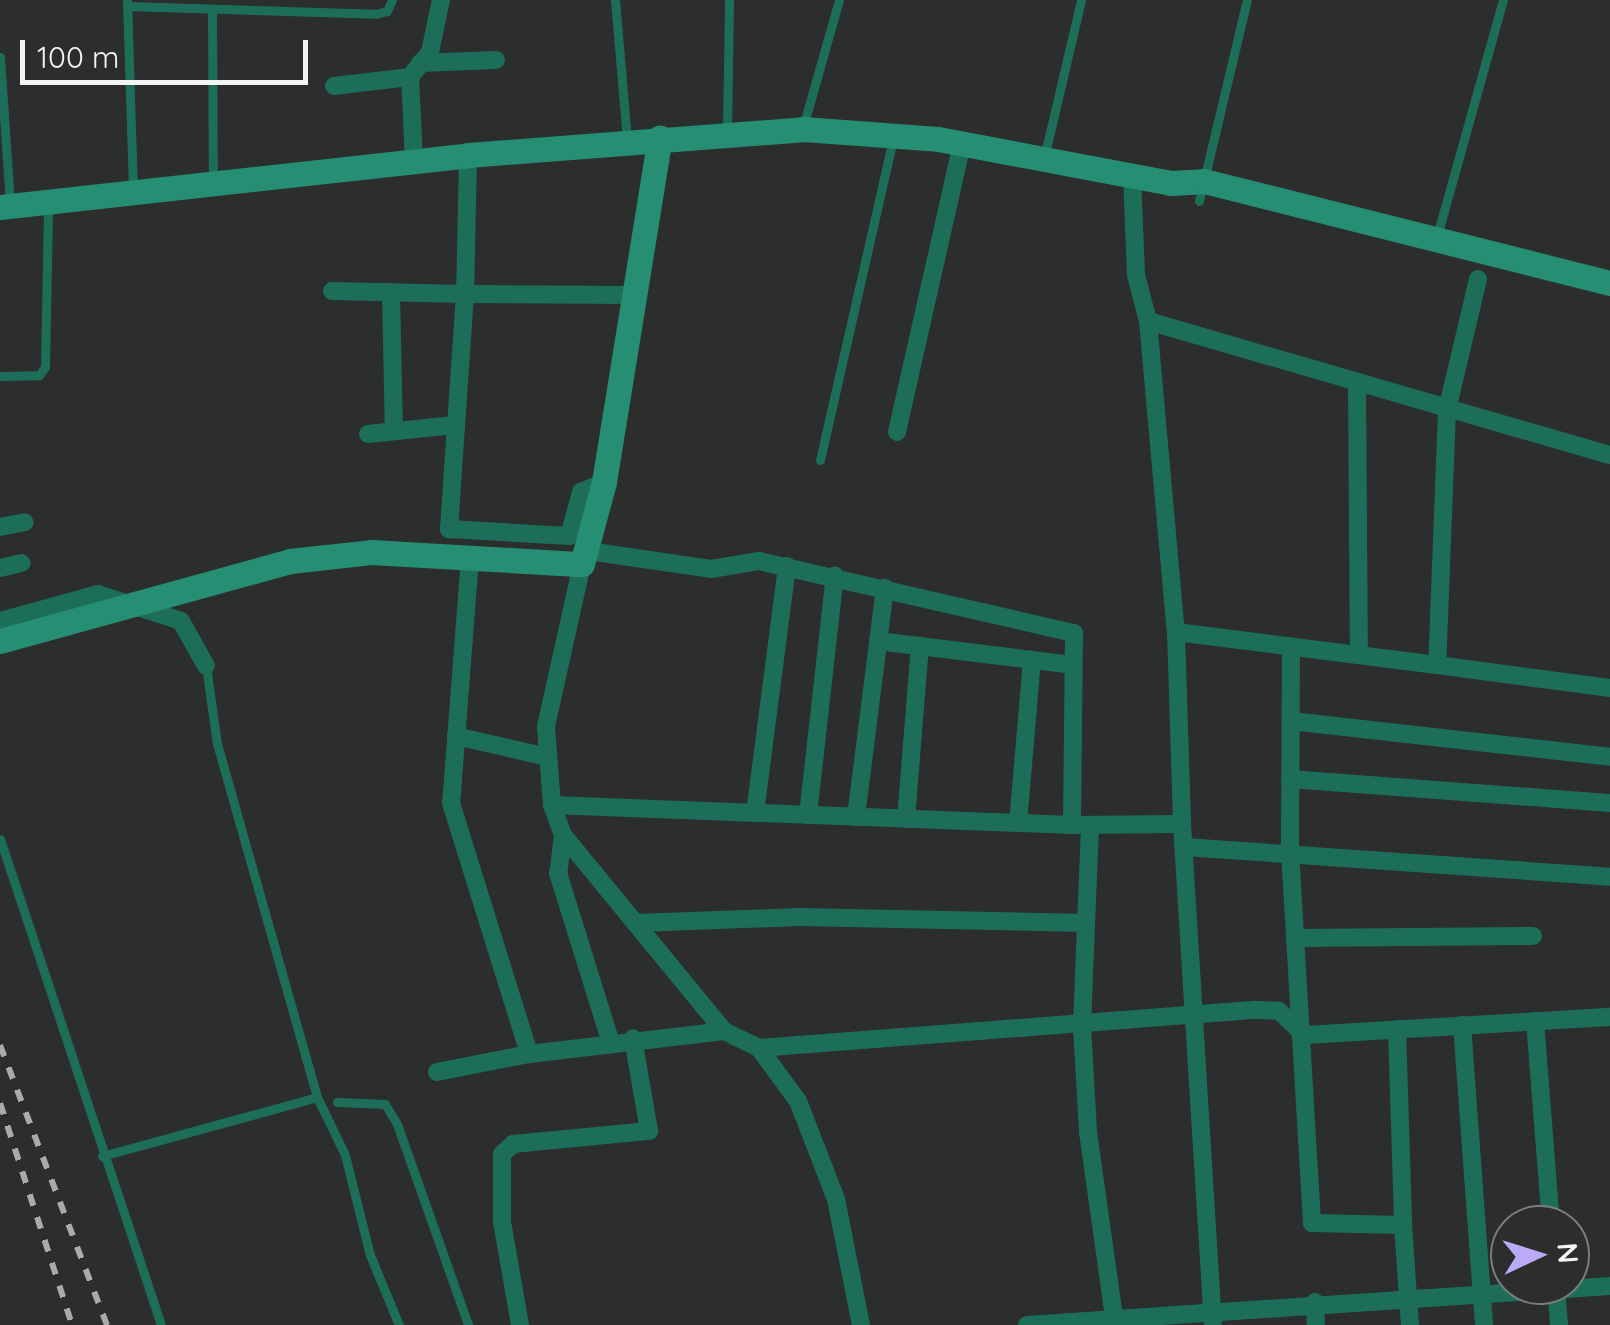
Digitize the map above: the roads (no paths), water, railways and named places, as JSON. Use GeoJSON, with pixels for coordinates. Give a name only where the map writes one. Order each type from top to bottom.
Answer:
{"type":"FeatureCollection","features":[{"type":"Feature","properties":{"kind":"main road"},"geometry":{"type":"LineString","coordinates":[[5,207],[468,155],[727,130],[802,129],[962,144],[1132,175],[1436,238],[1610,283]]}},
{"type":"Feature","properties":{"kind":"main road"},"geometry":{"type":"LineString","coordinates":[[0,641],[231,575],[371,552],[470,558],[585,558],[604,482],[660,138]]}},
{"type":"Feature","properties":{"kind":"street"},"geometry":{"type":"LineString","coordinates":[[414,161],[415,70],[430,52],[440,0]]}},
{"type":"Feature","properties":{"kind":"street"},"geometry":{"type":"LineString","coordinates":[[334,86],[496,60]]}},
{"type":"Feature","properties":{"kind":"street"},"geometry":{"type":"LineString","coordinates":[[897,432],[962,144]]}},
{"type":"Feature","properties":{"kind":"street"},"geometry":{"type":"LineString","coordinates":[[468,155],[452,530],[569,536],[581,492],[604,482]]}},
{"type":"Feature","properties":{"kind":"street"},"geometry":{"type":"LineString","coordinates":[[1132,175],[1136,275],[1148,321],[1176,632],[1182,824],[1213,1317]]}},
{"type":"Feature","properties":{"kind":"street"},"geometry":{"type":"LineString","coordinates":[[1437,665],[1446,410],[1478,279]]}},
{"type":"Feature","properties":{"kind":"street"},"geometry":{"type":"LineString","coordinates":[[332,291],[632,295]]}},
{"type":"Feature","properties":{"kind":"street"},"geometry":{"type":"LineString","coordinates":[[391,292],[394,431]]}},
{"type":"Feature","properties":{"kind":"street"},"geometry":{"type":"LineString","coordinates":[[1148,321],[1610,455]]}},
{"type":"Feature","properties":{"kind":"street"},"geometry":{"type":"LineString","coordinates":[[1357,382],[1359,655]]}},
{"type":"Feature","properties":{"kind":"street"},"geometry":{"type":"LineString","coordinates":[[368,434],[455,425]]}},
{"type":"Feature","properties":{"kind":"street"},"geometry":{"type":"LineString","coordinates":[[0,527],[25,522]]}},
{"type":"Feature","properties":{"kind":"street"},"geometry":{"type":"LineString","coordinates":[[470,558],[451,803],[528,1054]]}},
{"type":"Feature","properties":{"kind":"street"},"geometry":{"type":"LineString","coordinates":[[1114,1324],[1088,1132],[1082,1027],[1086,923],[1074,633],[752,560],[711,569],[585,558],[546,727],[552,805],[563,835],[724,1032],[760,1048],[1082,1027],[1196,1014],[1279,1012],[1306,1034],[1610,1017]]}},
{"type":"Feature","properties":{"kind":"street"},"geometry":{"type":"LineString","coordinates":[[0,568],[21,563]]}},
{"type":"Feature","properties":{"kind":"street"},"geometry":{"type":"LineString","coordinates":[[755,813],[787,566]]}},
{"type":"Feature","properties":{"kind":"street"},"geometry":{"type":"LineString","coordinates":[[808,815],[836,576]]}},
{"type":"Feature","properties":{"kind":"street"},"geometry":{"type":"LineString","coordinates":[[856,817],[885,588]]}},
{"type":"Feature","properties":{"kind":"street"},"geometry":{"type":"LineString","coordinates":[[0,621],[98,594],[181,621],[206,666]]}},
{"type":"Feature","properties":{"kind":"street"},"geometry":{"type":"LineString","coordinates":[[1176,632],[1610,688]]}},
{"type":"Feature","properties":{"kind":"street"},"geometry":{"type":"LineString","coordinates":[[878,640],[1073,664]]}},
{"type":"Feature","properties":{"kind":"street"},"geometry":{"type":"LineString","coordinates":[[906,819],[920,646]]}},
{"type":"Feature","properties":{"kind":"street"},"geometry":{"type":"LineString","coordinates":[[1292,646],[1290,852],[1306,1034],[1312,1223],[1403,1226]]}},
{"type":"Feature","properties":{"kind":"street"},"geometry":{"type":"LineString","coordinates":[[1018,823],[1032,660]]}},
{"type":"Feature","properties":{"kind":"street"},"geometry":{"type":"LineString","coordinates":[[1291,721],[1610,757]]}},
{"type":"Feature","properties":{"kind":"street"},"geometry":{"type":"LineString","coordinates":[[456,736],[548,758]]}},
{"type":"Feature","properties":{"kind":"street"},"geometry":{"type":"LineString","coordinates":[[1290,779],[1610,803]]}},
{"type":"Feature","properties":{"kind":"street"},"geometry":{"type":"LineString","coordinates":[[552,805],[1081,825],[1182,824]]}},
{"type":"Feature","properties":{"kind":"street"},"geometry":{"type":"LineString","coordinates":[[563,835],[558,873],[610,1040]]}},
{"type":"Feature","properties":{"kind":"street"},"geometry":{"type":"LineString","coordinates":[[1185,847],[1610,877]]}},
{"type":"Feature","properties":{"kind":"street"},"geometry":{"type":"LineString","coordinates":[[637,923],[800,918],[1086,923]]}},
{"type":"Feature","properties":{"kind":"street"},"geometry":{"type":"LineString","coordinates":[[1298,938],[1533,936]]}},
{"type":"Feature","properties":{"kind":"street"},"geometry":{"type":"LineString","coordinates":[[1534,1021],[1550,1205]]}},
{"type":"Feature","properties":{"kind":"street"},"geometry":{"type":"LineString","coordinates":[[1462,1026],[1484,1325]]}},
{"type":"Feature","properties":{"kind":"street"},"geometry":{"type":"LineString","coordinates":[[1398,1029],[1410,1325]]}},
{"type":"Feature","properties":{"kind":"street"},"geometry":{"type":"LineString","coordinates":[[436,1072],[610,1040],[724,1032]]}},
{"type":"Feature","properties":{"kind":"street"},"geometry":{"type":"LineString","coordinates":[[519,1325],[502,1222],[502,1154],[513,1144],[649,1131],[633,1038]]}},
{"type":"Feature","properties":{"kind":"street"},"geometry":{"type":"LineString","coordinates":[[760,1048],[817,1137],[861,1325]]}},
{"type":"Feature","properties":{"kind":"street"},"geometry":{"type":"LineString","coordinates":[[1028,1325],[1213,1317],[1315,1302],[1490,1291]]}},
{"type":"Feature","properties":{"kind":"street"},"geometry":{"type":"LineString","coordinates":[[1315,1302],[1316,1325]]}},
{"type":"Feature","properties":{"kind":"lane"},"geometry":{"type":"LineString","coordinates":[[134,192],[127,3],[375,14],[387,11],[392,0]]}},
{"type":"Feature","properties":{"kind":"lane"},"geometry":{"type":"LineString","coordinates":[[615,0],[627,141]]}},
{"type":"Feature","properties":{"kind":"lane"},"geometry":{"type":"LineString","coordinates":[[727,130],[729,0]]}},
{"type":"Feature","properties":{"kind":"lane"},"geometry":{"type":"LineString","coordinates":[[802,129],[839,0]]}},
{"type":"Feature","properties":{"kind":"lane"},"geometry":{"type":"LineString","coordinates":[[1043,160],[1081,0]]}},
{"type":"Feature","properties":{"kind":"lane"},"geometry":{"type":"LineString","coordinates":[[1436,238],[1503,0]]}},
{"type":"Feature","properties":{"kind":"lane"},"geometry":{"type":"LineString","coordinates":[[1201,191],[1244,1]]}},
{"type":"Feature","properties":{"kind":"lane"},"geometry":{"type":"LineString","coordinates":[[212,8],[213,184]]}},
{"type":"Feature","properties":{"kind":"lane"},"geometry":{"type":"LineString","coordinates":[[0,57],[5,207]]}},
{"type":"Feature","properties":{"kind":"lane"},"geometry":{"type":"LineString","coordinates":[[820,460],[894,136]]}},
{"type":"Feature","properties":{"kind":"lane"},"geometry":{"type":"LineString","coordinates":[[0,376],[39,375],[46,367],[48,202]]}},
{"type":"Feature","properties":{"kind":"lane"},"geometry":{"type":"LineString","coordinates":[[206,666],[217,744],[316,1097],[345,1154],[370,1254],[399,1325]]}},
{"type":"Feature","properties":{"kind":"lane"},"geometry":{"type":"LineString","coordinates":[[0,838],[161,1325]]}},
{"type":"Feature","properties":{"kind":"lane"},"geometry":{"type":"LineString","coordinates":[[102,1156],[316,1097]]}},
{"type":"Feature","properties":{"kind":"lane"},"geometry":{"type":"LineString","coordinates":[[337,1102],[385,1104],[398,1124],[468,1325]]}},
{"type":"Feature","properties":{"kind":"railway"},"geometry":{"type":"LineString","coordinates":[[0,1045],[107,1325]]}},
{"type":"Feature","properties":{"kind":"railway"},"geometry":{"type":"LineString","coordinates":[[0,1103],[72,1325]]}}]}
